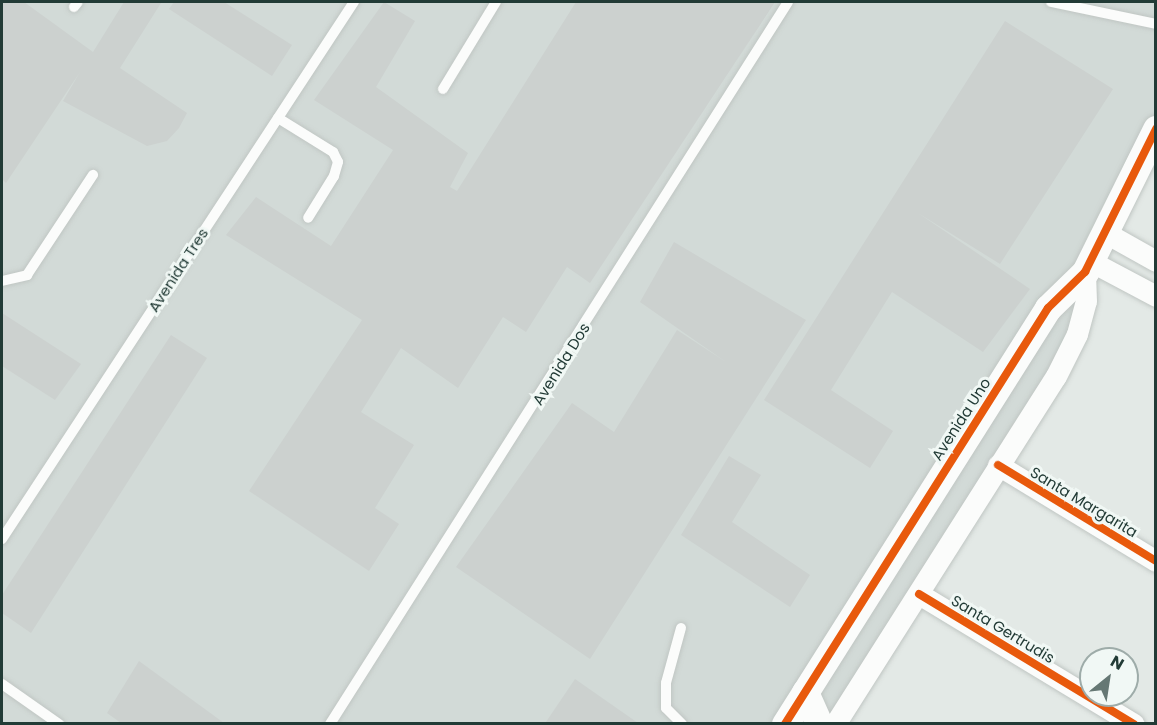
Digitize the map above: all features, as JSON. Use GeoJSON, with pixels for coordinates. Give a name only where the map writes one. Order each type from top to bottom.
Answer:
{"type":"FeatureCollection","features":[{"type":"Feature","properties":{"kind":"street","name":"Avenida Uno"},"geometry":{"type":"LineString","coordinates":[[785,723],[1048,308],[1088,267],[1155,129]]}},
{"type":"Feature","properties":{"kind":"street"},"geometry":{"type":"LineString","coordinates":[[1106,233],[1155,261]]}},
{"type":"Feature","properties":{"kind":"street","name":"Avenida Uno"},"geometry":{"type":"LineString","coordinates":[[835,723],[919,594],[1077,334],[1086,301],[1088,267]]}},
{"type":"Feature","properties":{"kind":"street"},"geometry":{"type":"LineString","coordinates":[[1088,267],[1155,296]]}},
{"type":"Feature","properties":{"kind":"street","name":"Santa Margarita"},"geometry":{"type":"LineString","coordinates":[[998,465],[1155,561]]}},
{"type":"Feature","properties":{"kind":"street","name":"Santa Gertrudis"},"geometry":{"type":"LineString","coordinates":[[919,594],[1134,723]]}},
{"type":"Feature","properties":{"kind":"street"},"geometry":{"type":"LineString","coordinates":[[805,692],[819,723]]}},
{"type":"Feature","properties":{"kind":"lane","name":"Avenida Tres"},"geometry":{"type":"LineString","coordinates":[[2,539],[354,2]]}},
{"type":"Feature","properties":{"kind":"lane"},"geometry":{"type":"LineString","coordinates":[[443,88],[496,2]]}},
{"type":"Feature","properties":{"kind":"lane","name":"Avenida Dos"},"geometry":{"type":"LineString","coordinates":[[330,723],[788,2]]}},
{"type":"Feature","properties":{"kind":"lane"},"geometry":{"type":"LineString","coordinates":[[1050,2],[1155,24]]}},
{"type":"Feature","properties":{"kind":"lane"},"geometry":{"type":"LineString","coordinates":[[278,118],[333,152],[338,162],[308,218]]}},
{"type":"Feature","properties":{"kind":"lane"},"geometry":{"type":"LineString","coordinates":[[2,281],[27,274],[93,175]]}},
{"type":"Feature","properties":{"kind":"lane"},"geometry":{"type":"LineString","coordinates":[[681,628],[666,683],[666,708],[682,723]]}},
{"type":"Feature","properties":{"kind":"lane"},"geometry":{"type":"LineString","coordinates":[[2,684],[59,723]]}},
{"type":"Feature","properties":{"kind":"shaded area"},"geometry":{"type":"Polygon","coordinates":[[[2,2],[1155,2],[1155,139],[1020,438],[827,723],[2,723],[2,2]]]}},
{"type":"Feature","properties":{"kind":"building"},"geometry":{"type":"Polygon","coordinates":[[[2,2],[24,2],[93,52],[124,2],[161,3],[120,68],[187,113],[179,128],[167,141],[147,146],[63,101],[80,72],[6,183],[2,179],[2,2]]]}},
{"type":"Feature","properties":{"kind":"building"},"geometry":{"type":"Polygon","coordinates":[[[174,2],[224,2],[292,45],[272,76],[169,9],[174,2]]]}},
{"type":"Feature","properties":{"kind":"building"},"geometry":{"type":"Polygon","coordinates":[[[384,2],[415,21],[376,87],[468,153],[450,187],[457,191],[576,2],[775,2],[590,283],[567,267],[526,332],[503,317],[458,388],[401,348],[361,412],[414,445],[375,508],[399,524],[369,571],[249,491],[362,320],[226,235],[256,197],[331,246],[393,150],[314,100],[384,2]]]}},
{"type":"Feature","properties":{"kind":"building"},"geometry":{"type":"Polygon","coordinates":[[[1005,21],[1113,89],[1000,264],[918,213],[1030,289],[983,352],[892,292],[831,390],[893,431],[870,468],[764,400],[1005,21]]]}},
{"type":"Feature","properties":{"kind":"building"},"geometry":{"type":"Polygon","coordinates":[[[674,242],[806,320],[590,659],[456,567],[572,403],[614,432],[677,330],[726,362],[640,302],[674,242]]]}},
{"type":"Feature","properties":{"kind":"building"},"geometry":{"type":"Polygon","coordinates":[[[2,313],[81,364],[55,400],[2,366],[2,313]]]}},
{"type":"Feature","properties":{"kind":"building"},"geometry":{"type":"Polygon","coordinates":[[[171,335],[207,358],[31,633],[2,613],[2,595],[171,335]]]}},
{"type":"Feature","properties":{"kind":"building"},"geometry":{"type":"Polygon","coordinates":[[[729,456],[761,475],[732,522],[810,575],[790,607],[681,535],[729,456]]]}},
{"type":"Feature","properties":{"kind":"building"},"geometry":{"type":"Polygon","coordinates":[[[139,661],[224,723],[121,723],[107,713],[139,661]]]}},
{"type":"Feature","properties":{"kind":"building"},"geometry":{"type":"Polygon","coordinates":[[[575,679],[638,723],[546,722],[575,679]]]}},
{"type":"Feature","properties":{"kind":"cycle path"},"geometry":{"type":"LineString","coordinates":[[785,724],[1048,308],[1085,272],[1156,129]]}},
{"type":"Feature","properties":{"kind":"cycle path"},"geometry":{"type":"LineString","coordinates":[[998,465],[1156,561]]}},
{"type":"Feature","properties":{"kind":"cycle path"},"geometry":{"type":"LineString","coordinates":[[919,594],[1134,724]]}}]}
